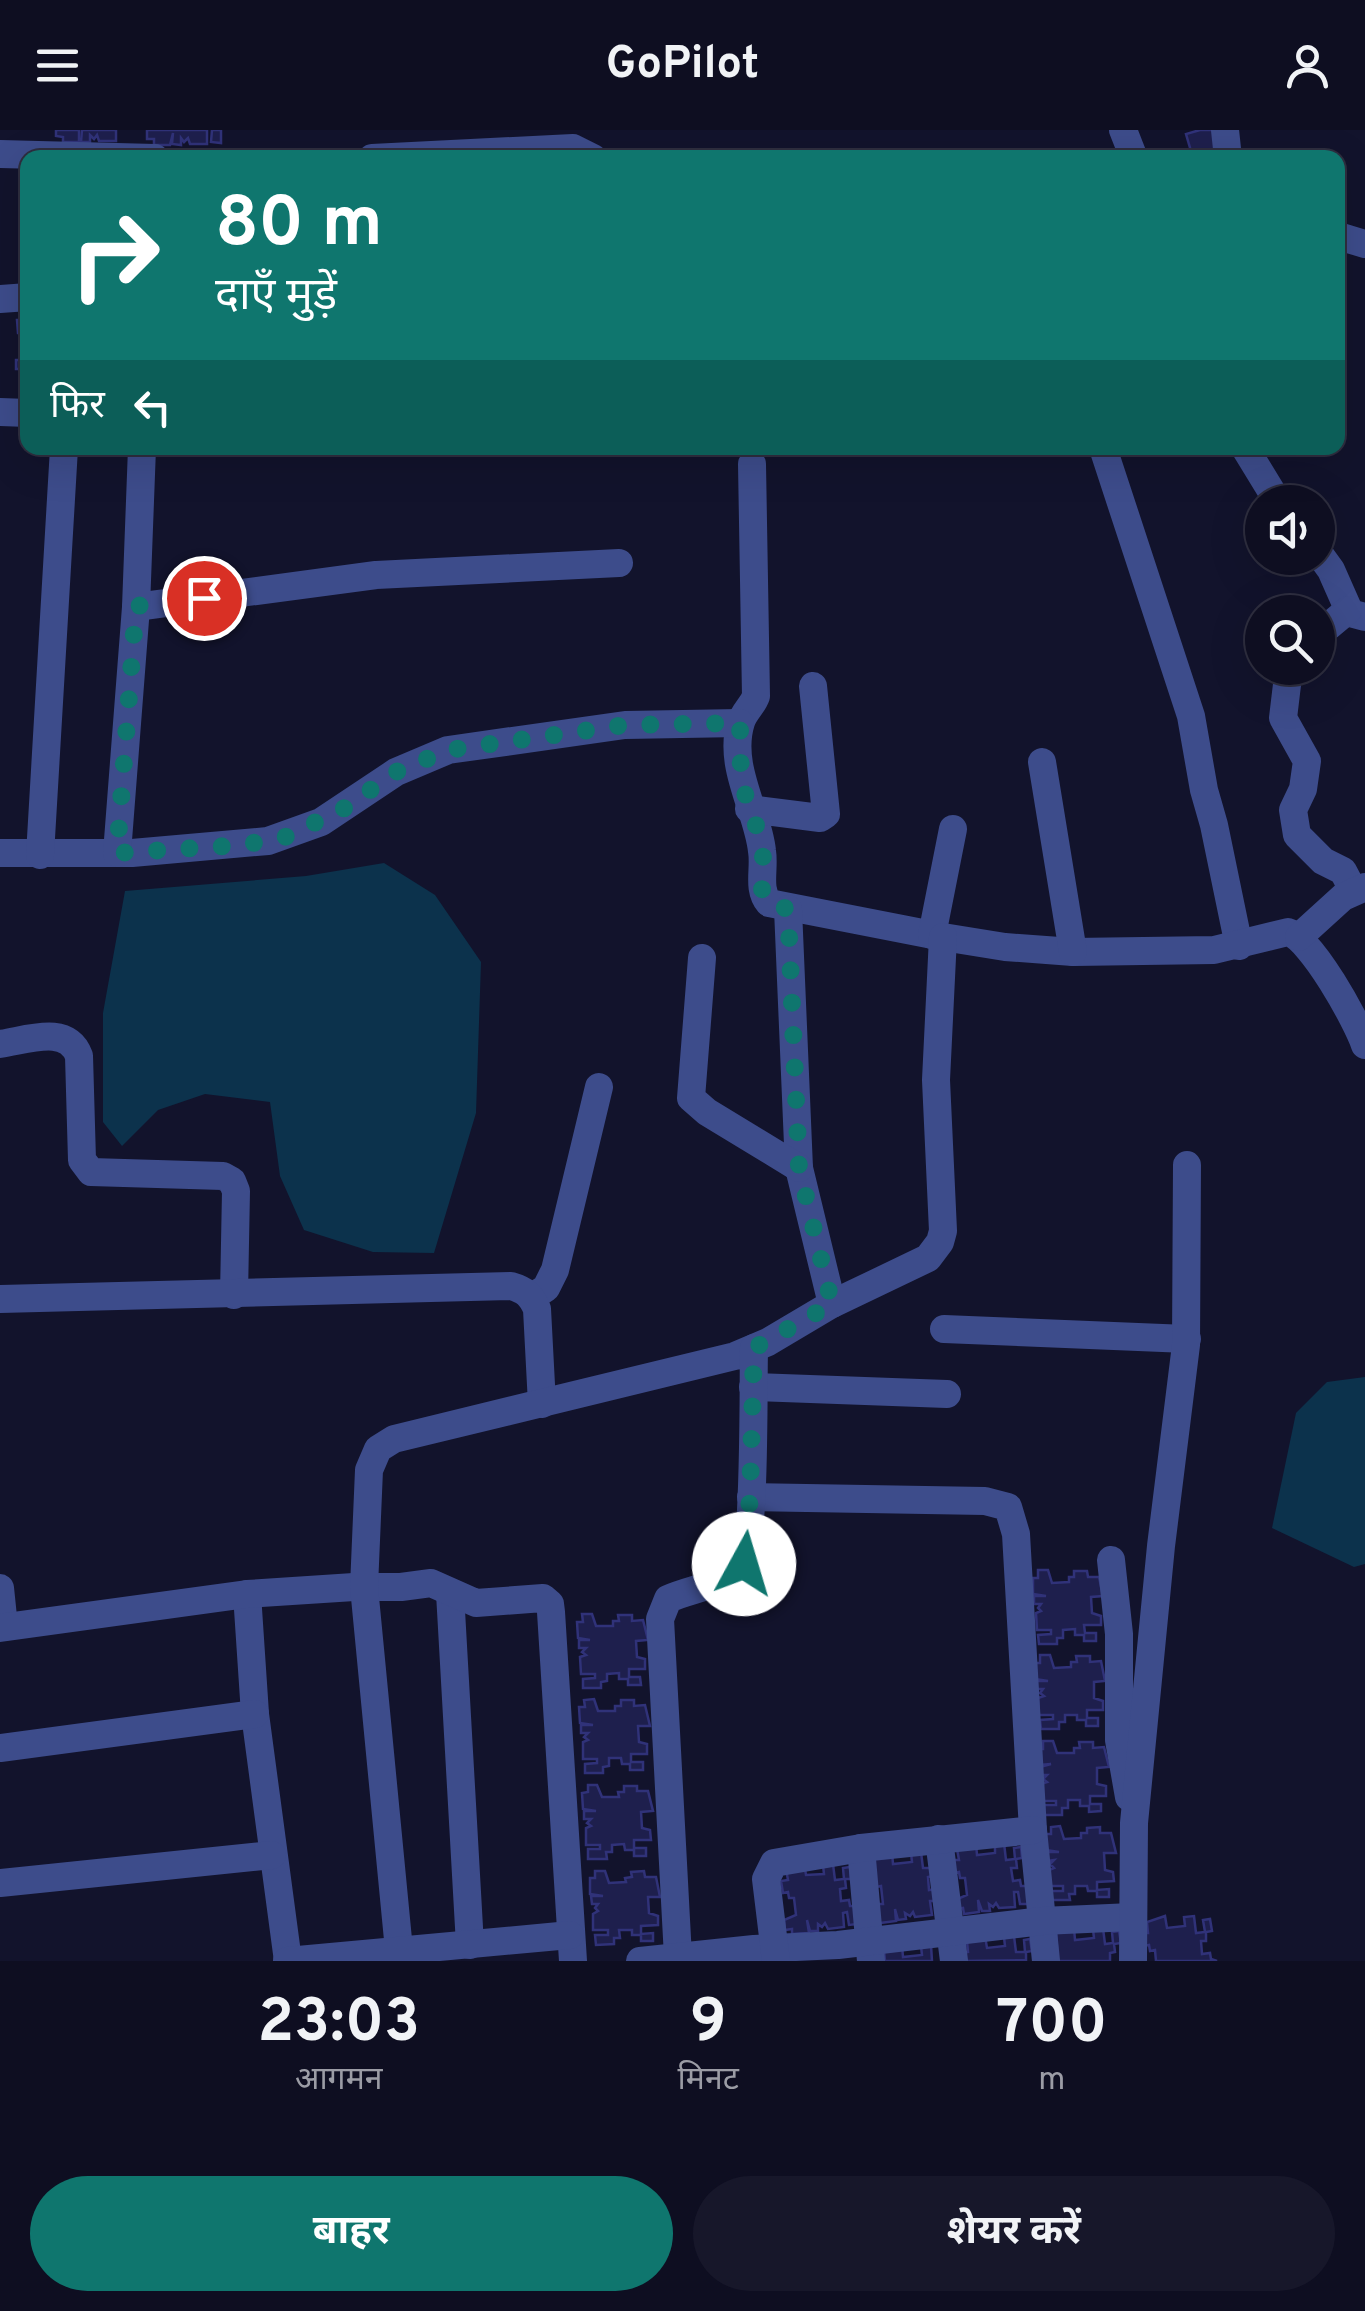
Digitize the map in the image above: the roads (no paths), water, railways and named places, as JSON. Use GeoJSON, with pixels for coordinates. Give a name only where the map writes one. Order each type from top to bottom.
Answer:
{"type":"FeatureCollection","features":[{"type":"Feature","properties":{"kind":"street"},"geometry":{"type":"LineString","coordinates":[[539,150],[577,150]]}},
{"type":"Feature","properties":{"kind":"street"},"geometry":{"type":"LineString","coordinates":[[40,855],[64,455]]}},
{"type":"Feature","properties":{"kind":"street"},"geometry":{"type":"LineString","coordinates":[[117,853],[136,606],[142,455]]}},
{"type":"Feature","properties":{"kind":"street"},"geometry":{"type":"LineString","coordinates":[[1105,455],[1192,722],[1239,946]]}},
{"type":"Feature","properties":{"kind":"street"},"geometry":{"type":"LineString","coordinates":[[1248,455],[1267,485]]}},
{"type":"Feature","properties":{"kind":"street"},"geometry":{"type":"LineString","coordinates":[[752,464],[756,696],[740,723],[741,782],[762,848],[764,898],[774,906],[938,936],[1005,947],[1073,952],[1183,952],[1239,946],[1288,932],[1299,937],[1341,996],[1365,1045]]}},
{"type":"Feature","properties":{"kind":"street"},"geometry":{"type":"LineString","coordinates":[[136,606],[376,575],[619,563]]}},
{"type":"Feature","properties":{"kind":"street"},"geometry":{"type":"LineString","coordinates":[[1335,575],[1356,614]]}},
{"type":"Feature","properties":{"kind":"street"},"geometry":{"type":"LineString","coordinates":[[1287,685],[1282,718],[1307,762],[1303,789],[1293,810],[1297,835],[1359,888],[1299,937]]}},
{"type":"Feature","properties":{"kind":"street"},"geometry":{"type":"LineString","coordinates":[[750,809],[820,818],[826,814],[813,686]]}},
{"type":"Feature","properties":{"kind":"street"},"geometry":{"type":"LineString","coordinates":[[0,853],[117,853],[242,845],[285,837],[332,815],[396,772],[448,750],[625,725],[740,723]]}},
{"type":"Feature","properties":{"kind":"street"},"geometry":{"type":"LineString","coordinates":[[1042,762],[1073,952]]}},
{"type":"Feature","properties":{"kind":"street"},"geometry":{"type":"LineString","coordinates":[[399,1950],[364,1588],[369,1470],[378,1449],[394,1439],[710,1363],[754,1348],[832,1304],[928,1258],[943,1232],[936,1080],[938,936],[953,829]]}},
{"type":"Feature","properties":{"kind":"street"},"geometry":{"type":"LineString","coordinates":[[788,909],[799,1168],[832,1304]]}},
{"type":"Feature","properties":{"kind":"street"},"geometry":{"type":"LineString","coordinates":[[702,958],[691,1098],[706,1112],[799,1168]]}},
{"type":"Feature","properties":{"kind":"street"},"geometry":{"type":"LineString","coordinates":[[0,1044],[61,1036],[75,1044],[79,1056],[82,1160],[91,1172],[223,1176],[232,1181],[236,1192],[234,1295]]}},
{"type":"Feature","properties":{"kind":"street"},"geometry":{"type":"LineString","coordinates":[[532,1298],[546,1288],[555,1270],[600,1087]]}},
{"type":"Feature","properties":{"kind":"street"},"geometry":{"type":"LineString","coordinates":[[1132,1961],[1134,1823],[1186,1339],[1187,1165]]}},
{"type":"Feature","properties":{"kind":"street"},"geometry":{"type":"LineString","coordinates":[[0,1298],[511,1286],[523,1289],[536,1309],[542,1404]]}},
{"type":"Feature","properties":{"kind":"street"},"geometry":{"type":"LineString","coordinates":[[944,1330],[1186,1339]]}},
{"type":"Feature","properties":{"kind":"street"},"geometry":{"type":"LineString","coordinates":[[678,1958],[661,1613],[668,1600],[740,1570],[746,1552],[750,1497],[754,1348]]}},
{"type":"Feature","properties":{"kind":"street"},"geometry":{"type":"LineString","coordinates":[[753,1387],[947,1394]]}},
{"type":"Feature","properties":{"kind":"street"},"geometry":{"type":"LineString","coordinates":[[750,1497],[985,1501],[1008,1507],[1016,1534],[1046,1961]]}},
{"type":"Feature","properties":{"kind":"street"},"geometry":{"type":"LineString","coordinates":[[1111,1560],[1119,1634],[1119,1740],[1134,1823]]}},
{"type":"Feature","properties":{"kind":"street"},"geometry":{"type":"LineString","coordinates":[[0,1588],[2,1628],[247,1594],[431,1583],[476,1603],[538,1597],[550,1604],[572,1948],[470,1945],[287,1961],[255,1714],[247,1594]]}},
{"type":"Feature","properties":{"kind":"street"},"geometry":{"type":"LineString","coordinates":[[450,1593],[470,1945]]}},
{"type":"Feature","properties":{"kind":"street"},"geometry":{"type":"LineString","coordinates":[[0,1748],[255,1714]]}},
{"type":"Feature","properties":{"kind":"street"},"geometry":{"type":"LineString","coordinates":[[775,1955],[766,1879],[768,1870],[782,1860],[1034,1830]]}},
{"type":"Feature","properties":{"kind":"street"},"geometry":{"type":"LineString","coordinates":[[939,1839],[954,1961]]}},
{"type":"Feature","properties":{"kind":"street"},"geometry":{"type":"LineString","coordinates":[[861,1848],[869,1950]]}},
{"type":"Feature","properties":{"kind":"street"},"geometry":{"type":"LineString","coordinates":[[0,1883],[272,1855]]}},
{"type":"Feature","properties":{"kind":"street"},"geometry":{"type":"LineString","coordinates":[[640,1961],[775,1955],[838,1945],[869,1950],[951,1931],[1042,1920],[1132,1917]]}},
{"type":"Feature","properties":{"kind":"water"},"geometry":{"type":"Polygon","coordinates":[[[384,863],[435,895],[481,962],[476,1113],[434,1253],[373,1252],[304,1230],[280,1176],[270,1102],[205,1094],[158,1110],[122,1146],[103,1122],[103,1013],[125,891],[306,876],[384,863]]]}},
{"type":"Feature","properties":{"kind":"water"},"geometry":{"type":"Polygon","coordinates":[[[1365,1377],[1365,1564],[1354,1567],[1272,1528],[1296,1413],[1327,1382],[1365,1377]]]}}]}
